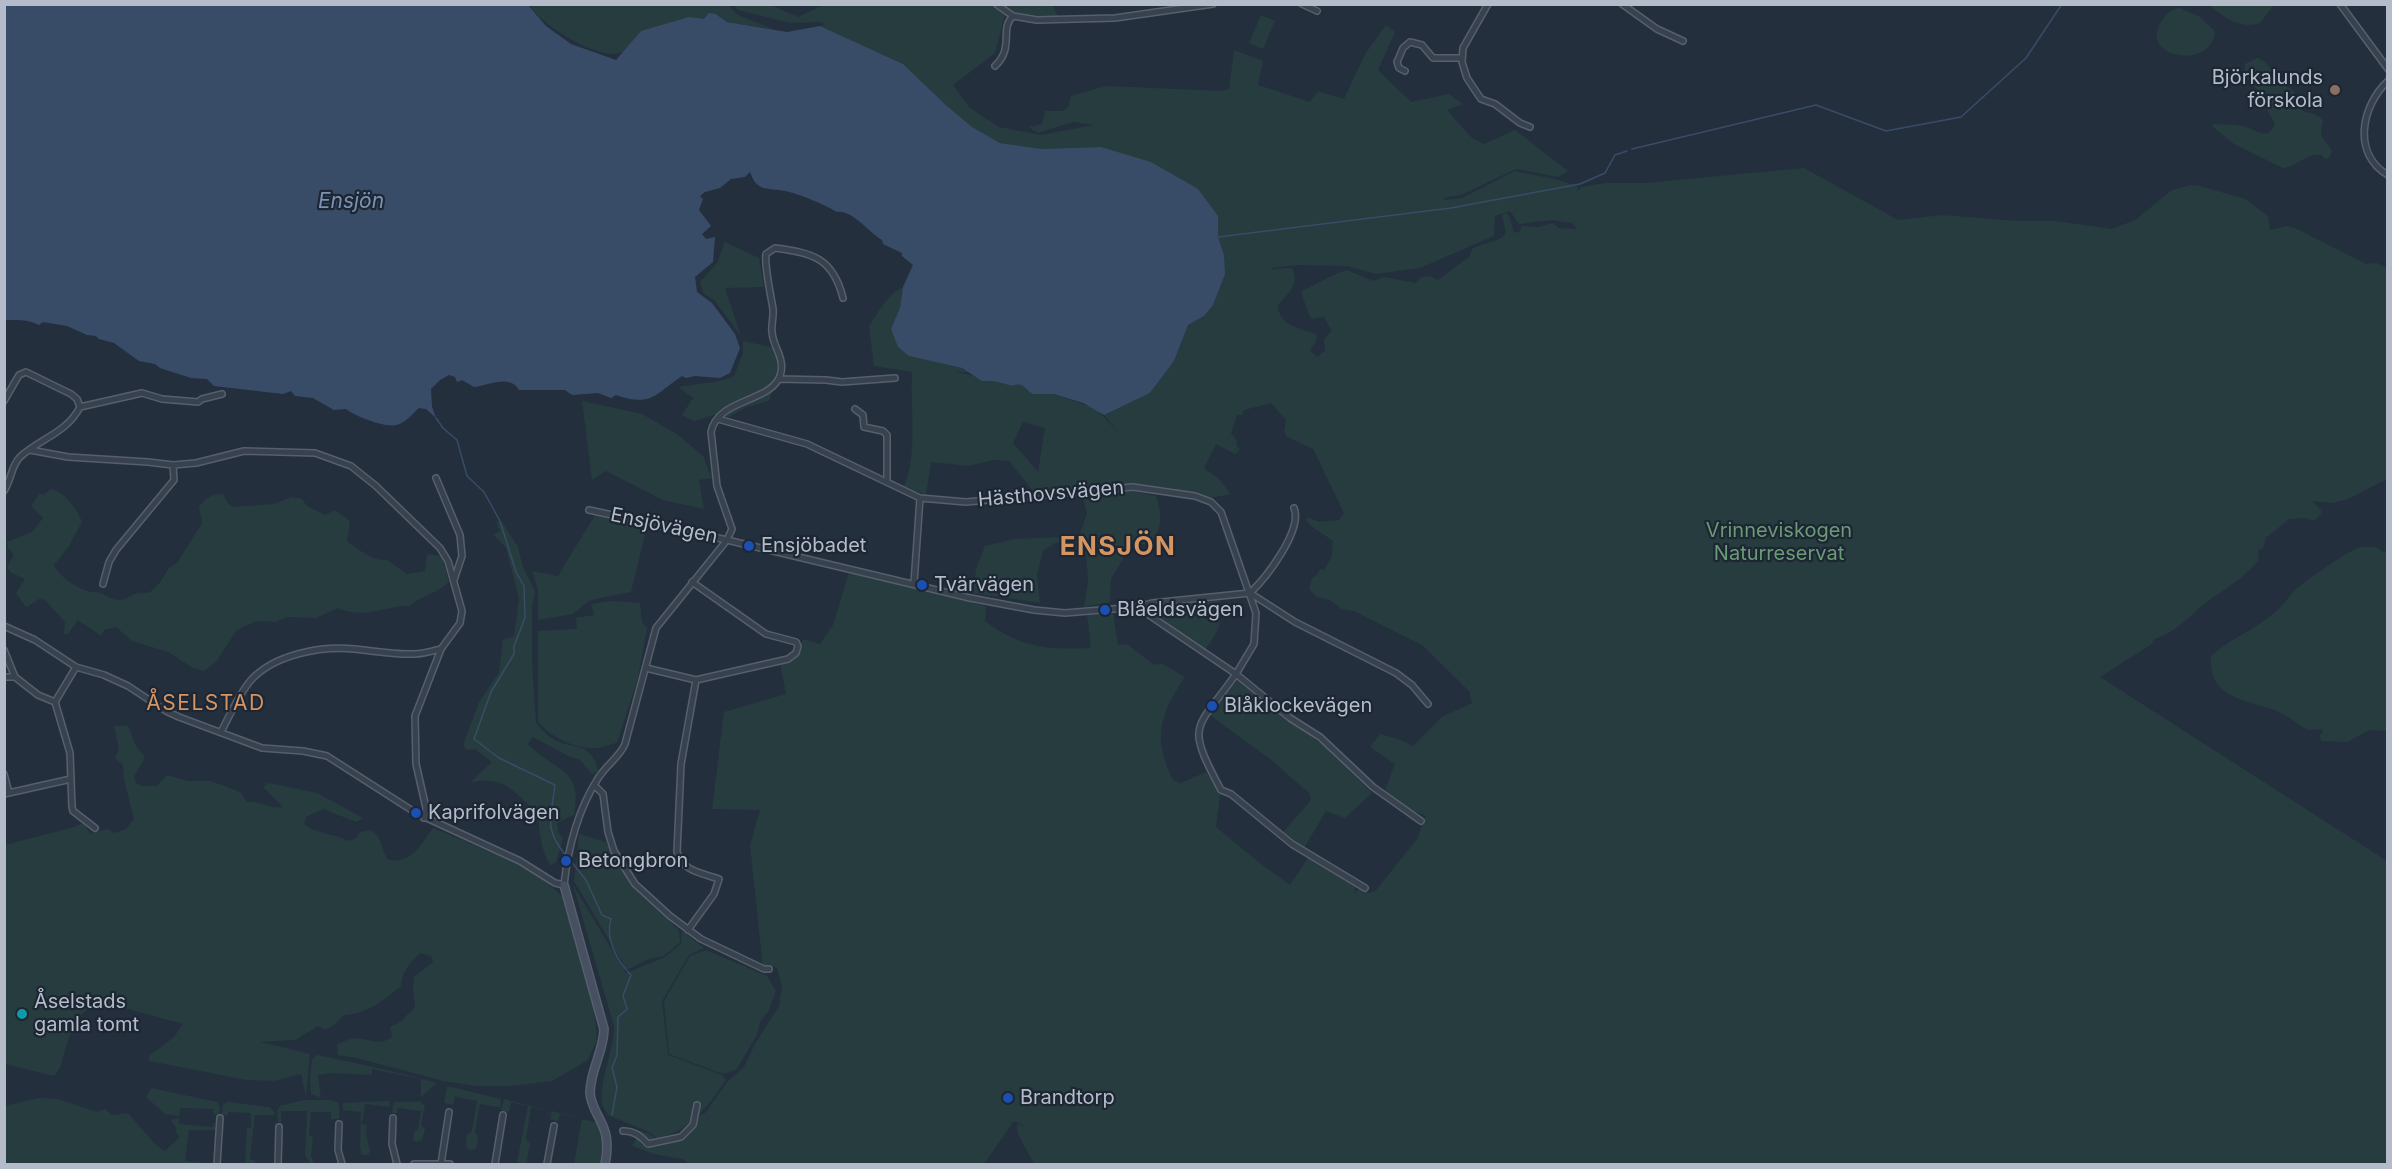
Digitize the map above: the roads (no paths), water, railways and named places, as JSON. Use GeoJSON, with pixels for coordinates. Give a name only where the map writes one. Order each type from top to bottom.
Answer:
{"type":"FeatureCollection","features":[{"type":"Feature","properties":{"kind":"street"},"geometry":{"type":"LineString","coordinates":[[996,4],[1013,16],[1028,20],[1114,18],[1213,4]]}},
{"type":"Feature","properties":{"kind":"street"},"geometry":{"type":"LineString","coordinates":[[1302,4],[1317,11]]}},
{"type":"Feature","properties":{"kind":"street"},"geometry":{"type":"LineString","coordinates":[[1488,4],[1467,39],[1462,58],[1467,78],[1478,96],[1495,104],[1520,123],[1530,127]]}},
{"type":"Feature","properties":{"kind":"street"},"geometry":{"type":"LineString","coordinates":[[1622,4],[1657,29],[1683,41]]}},
{"type":"Feature","properties":{"kind":"street"},"geometry":{"type":"LineString","coordinates":[[2340,4],[2388,69]]}},
{"type":"Feature","properties":{"kind":"street"},"geometry":{"type":"LineString","coordinates":[[995,66],[1006,50],[1006,27],[1013,16]]}},
{"type":"Feature","properties":{"kind":"street"},"geometry":{"type":"LineString","coordinates":[[1405,71],[1397,62],[1403,48],[1410,42],[1422,45],[1433,58],[1462,58]]}},
{"type":"Feature","properties":{"kind":"street"},"geometry":{"type":"LineString","coordinates":[[2388,81],[2373,102],[2364,125],[2363,135],[2368,156],[2381,171],[2388,175]]}},
{"type":"Feature","properties":{"kind":"street"},"geometry":{"type":"LineString","coordinates":[[605,1164],[605,1130],[595,1113],[590,1092],[591,1081],[604,1039],[604,1029],[564,885],[566,861],[573,833],[594,784],[622,752],[656,628],[727,540],[732,524],[719,493],[711,440],[712,426],[736,405],[766,392],[779,379],[782,359],[772,334],[774,312],[766,254],[775,248],[782,249],[803,254],[827,264],[837,277],[843,297]]}},
{"type":"Feature","properties":{"kind":"street"},"geometry":{"type":"LineString","coordinates":[[4,401],[19,375],[26,372],[70,394],[80,406]]}},
{"type":"Feature","properties":{"kind":"street"},"geometry":{"type":"LineString","coordinates":[[779,379],[842,382],[895,378]]}},
{"type":"Feature","properties":{"kind":"street"},"geometry":{"type":"LineString","coordinates":[[4,491],[17,461],[59,431],[80,406],[142,393],[162,399],[198,402],[222,394]]}},
{"type":"Feature","properties":{"kind":"street"},"geometry":{"type":"LineString","coordinates":[[855,409],[863,415],[864,428],[883,431],[887,435],[887,482]]}},
{"type":"Feature","properties":{"kind":"street","name":"Hästhovsvägen"},"geometry":{"type":"LineString","coordinates":[[718,419],[807,444],[920,498],[966,502],[1133,486],[1195,496],[1211,502],[1221,512],[1256,612],[1256,633],[1251,651],[1236,675]]}},
{"type":"Feature","properties":{"kind":"street"},"geometry":{"type":"LineString","coordinates":[[30,450],[68,457],[173,465],[196,463],[244,451],[315,453],[336,460],[362,474],[432,538],[445,556],[462,611],[460,623],[441,649],[415,716],[416,764],[426,808],[424,818]]}},
{"type":"Feature","properties":{"kind":"street"},"geometry":{"type":"LineString","coordinates":[[103,584],[109,562],[116,550],[174,480],[173,465]]}},
{"type":"Feature","properties":{"kind":"street"},"geometry":{"type":"LineString","coordinates":[[436,478],[460,535],[462,556],[454,581]]}},
{"type":"Feature","properties":{"kind":"street"},"geometry":{"type":"LineString","coordinates":[[914,584],[920,498]]}},
{"type":"Feature","properties":{"kind":"street"},"geometry":{"type":"LineString","coordinates":[[1250,593],[1273,567],[1296,519],[1294,508]]}},
{"type":"Feature","properties":{"kind":"street","name":"Ensjövägen"},"geometry":{"type":"LineString","coordinates":[[589,510],[727,540],[970,598],[1052,613],[1137,607]]}},
{"type":"Feature","properties":{"kind":"street"},"geometry":{"type":"LineString","coordinates":[[646,668],[696,680],[788,659],[796,653],[798,646],[794,641],[766,634],[692,582]]}},
{"type":"Feature","properties":{"kind":"street"},"geometry":{"type":"LineString","coordinates":[[1137,607],[1152,603],[1250,593],[1295,622],[1396,672],[1428,704]]}},
{"type":"Feature","properties":{"kind":"street"},"geometry":{"type":"LineString","coordinates":[[1137,607],[1236,675],[1290,718],[1320,737],[1373,787],[1421,821]]}},
{"type":"Feature","properties":{"kind":"street"},"geometry":{"type":"LineString","coordinates":[[4,626],[34,640],[76,666],[128,686],[166,711],[262,748],[303,751],[327,756],[424,818],[520,861],[555,883],[564,885]]}},
{"type":"Feature","properties":{"kind":"street"},"geometry":{"type":"LineString","coordinates":[[221,732],[250,682],[258,674],[282,660],[303,653],[332,649],[414,654],[441,649]]}},
{"type":"Feature","properties":{"kind":"street"},"geometry":{"type":"LineString","coordinates":[[4,650],[15,677],[38,694],[55,702],[68,742],[73,811],[95,828]]}},
{"type":"Feature","properties":{"kind":"street"},"geometry":{"type":"LineString","coordinates":[[55,702],[76,666]]}},
{"type":"Feature","properties":{"kind":"street"},"geometry":{"type":"LineString","coordinates":[[1236,675],[1207,712],[1198,734],[1202,753],[1221,790],[1231,794],[1292,844],[1365,888]]}},
{"type":"Feature","properties":{"kind":"street"},"geometry":{"type":"LineString","coordinates":[[4,677],[15,677]]}},
{"type":"Feature","properties":{"kind":"street"},"geometry":{"type":"LineString","coordinates":[[688,930],[714,894],[719,879],[690,869],[679,859],[677,852],[681,764],[696,680]]}},
{"type":"Feature","properties":{"kind":"street"},"geometry":{"type":"LineString","coordinates":[[4,774],[7,793],[71,779]]}},
{"type":"Feature","properties":{"kind":"street"},"geometry":{"type":"LineString","coordinates":[[594,784],[603,794],[608,832],[614,851],[629,876],[659,906],[709,944],[764,969],[769,969]]}},
{"type":"Feature","properties":{"kind":"street"},"geometry":{"type":"LineString","coordinates":[[623,1131],[629,1130],[641,1136],[648,1144],[681,1137],[693,1125],[697,1105]]}},
{"type":"Feature","properties":{"kind":"street"},"geometry":{"type":"LineString","coordinates":[[441,1164],[449,1112]]}},
{"type":"Feature","properties":{"kind":"street"},"geometry":{"type":"LineString","coordinates":[[495,1164],[503,1115]]}},
{"type":"Feature","properties":{"kind":"street"},"geometry":{"type":"LineString","coordinates":[[217,1164],[220,1118]]}},
{"type":"Feature","properties":{"kind":"street"},"geometry":{"type":"LineString","coordinates":[[393,1118],[392,1144],[397,1164]]}},
{"type":"Feature","properties":{"kind":"street"},"geometry":{"type":"LineString","coordinates":[[339,1124],[338,1150],[342,1164]]}},
{"type":"Feature","properties":{"kind":"street"},"geometry":{"type":"LineString","coordinates":[[547,1164],[554,1126]]}},
{"type":"Feature","properties":{"kind":"street"},"geometry":{"type":"LineString","coordinates":[[278,1164],[279,1127]]}},
{"type":"Feature","properties":{"kind":"street"},"geometry":{"type":"LineString","coordinates":[[414,1164],[450,1164]]}},
{"type":"Feature","properties":{"kind":"water","name":"Ensjön"},"geometry":{"type":"Polygon","coordinates":[[[4,5],[524,5],[529,6],[546,26],[571,44],[616,60],[641,31],[689,17],[704,19],[709,13],[716,14],[727,22],[787,32],[820,26],[903,64],[972,127],[1000,143],[1042,149],[1101,147],[1151,162],[1198,189],[1218,216],[1218,237],[1224,255],[1225,274],[1213,305],[1204,316],[1188,325],[1174,361],[1150,393],[1104,415],[1083,403],[1054,394],[1033,394],[1019,385],[982,381],[962,368],[909,356],[898,347],[891,329],[900,308],[903,287],[913,265],[902,256],[902,253],[883,244],[882,240],[849,214],[837,212],[797,194],[761,187],[755,182],[750,172],[745,177],[731,179],[720,188],[705,192],[700,196],[703,199],[699,210],[711,226],[702,234],[706,239],[715,237],[713,262],[695,277],[697,292],[712,303],[735,334],[740,348],[730,373],[720,378],[682,376],[658,394],[638,400],[616,395],[611,398],[598,393],[572,395],[565,390],[519,390],[515,385],[505,381],[474,387],[462,380],[457,382],[455,377],[449,375],[431,389],[432,407],[436,418],[426,409],[419,408],[403,422],[396,425],[385,425],[363,418],[346,409],[334,410],[313,398],[295,396],[291,391],[283,394],[214,386],[207,379],[191,378],[160,368],[155,364],[139,361],[114,343],[67,326],[5,320],[4,5]]]}},
{"type":"Feature","properties":{"kind":"waterway"},"geometry":{"type":"LineString","coordinates":[[1632,149],[1816,105],[1886,131],[1961,117],[2026,58],[2062,4]]}},
{"type":"Feature","properties":{"kind":"waterway"},"geometry":{"type":"LineString","coordinates":[[1218,237],[1451,208],[1580,184],[1605,173],[1615,155],[1627,151]]}},
{"type":"Feature","properties":{"kind":"waterway"},"geometry":{"type":"LineString","coordinates":[[436,418],[443,428],[457,440],[467,476],[484,492],[500,521],[516,572],[524,586],[525,618],[514,646],[514,654],[491,692],[474,739],[499,758],[555,785],[550,823],[554,838],[567,857]]}},
{"type":"Feature","properties":{"kind":"waterway"},"geometry":{"type":"LineString","coordinates":[[570,860],[586,880],[602,915],[611,919],[610,934],[613,949],[631,975],[623,996],[627,1009],[618,1017],[617,1055],[612,1068],[617,1087],[612,1115]]}},
{"type":"Feature","properties":{"kind":"place","name":"Björkalunds förskola"},"geometry":{"type":"Point","coordinates":[2335,90]}},
{"type":"Feature","properties":{"kind":"place","name":"Ensjöbadet"},"geometry":{"type":"Point","coordinates":[749,546]}},
{"type":"Feature","properties":{"kind":"place","name":"Tvärvägen"},"geometry":{"type":"Point","coordinates":[922,585]}},
{"type":"Feature","properties":{"kind":"place","name":"Blåeldsvägen"},"geometry":{"type":"Point","coordinates":[1105,610]}},
{"type":"Feature","properties":{"kind":"place","name":"Blåklockevägen"},"geometry":{"type":"Point","coordinates":[1212,706]}},
{"type":"Feature","properties":{"kind":"place","name":"Kaprifolvägen"},"geometry":{"type":"Point","coordinates":[416,813]}},
{"type":"Feature","properties":{"kind":"place","name":"Betongbron"},"geometry":{"type":"Point","coordinates":[566,861]}},
{"type":"Feature","properties":{"kind":"place","name":"Åselstads gamla tomt"},"geometry":{"type":"Point","coordinates":[22,1014]}},
{"type":"Feature","properties":{"kind":"place","name":"Brandtorp"},"geometry":{"type":"Point","coordinates":[1008,1098]}},
{"type":"Feature","properties":{"kind":"district","name":"ENSJÖN"},"geometry":{"type":"Point","coordinates":[1118,547]}},
{"type":"Feature","properties":{"kind":"district","name":"ÅSELSTAD"},"geometry":{"type":"Point","coordinates":[206,704]}},
{"type":"Feature","properties":{"kind":"park label","name":"Vrinneviskogen Naturreservat"},"geometry":{"type":"Point","coordinates":[1779,542]}}]}
